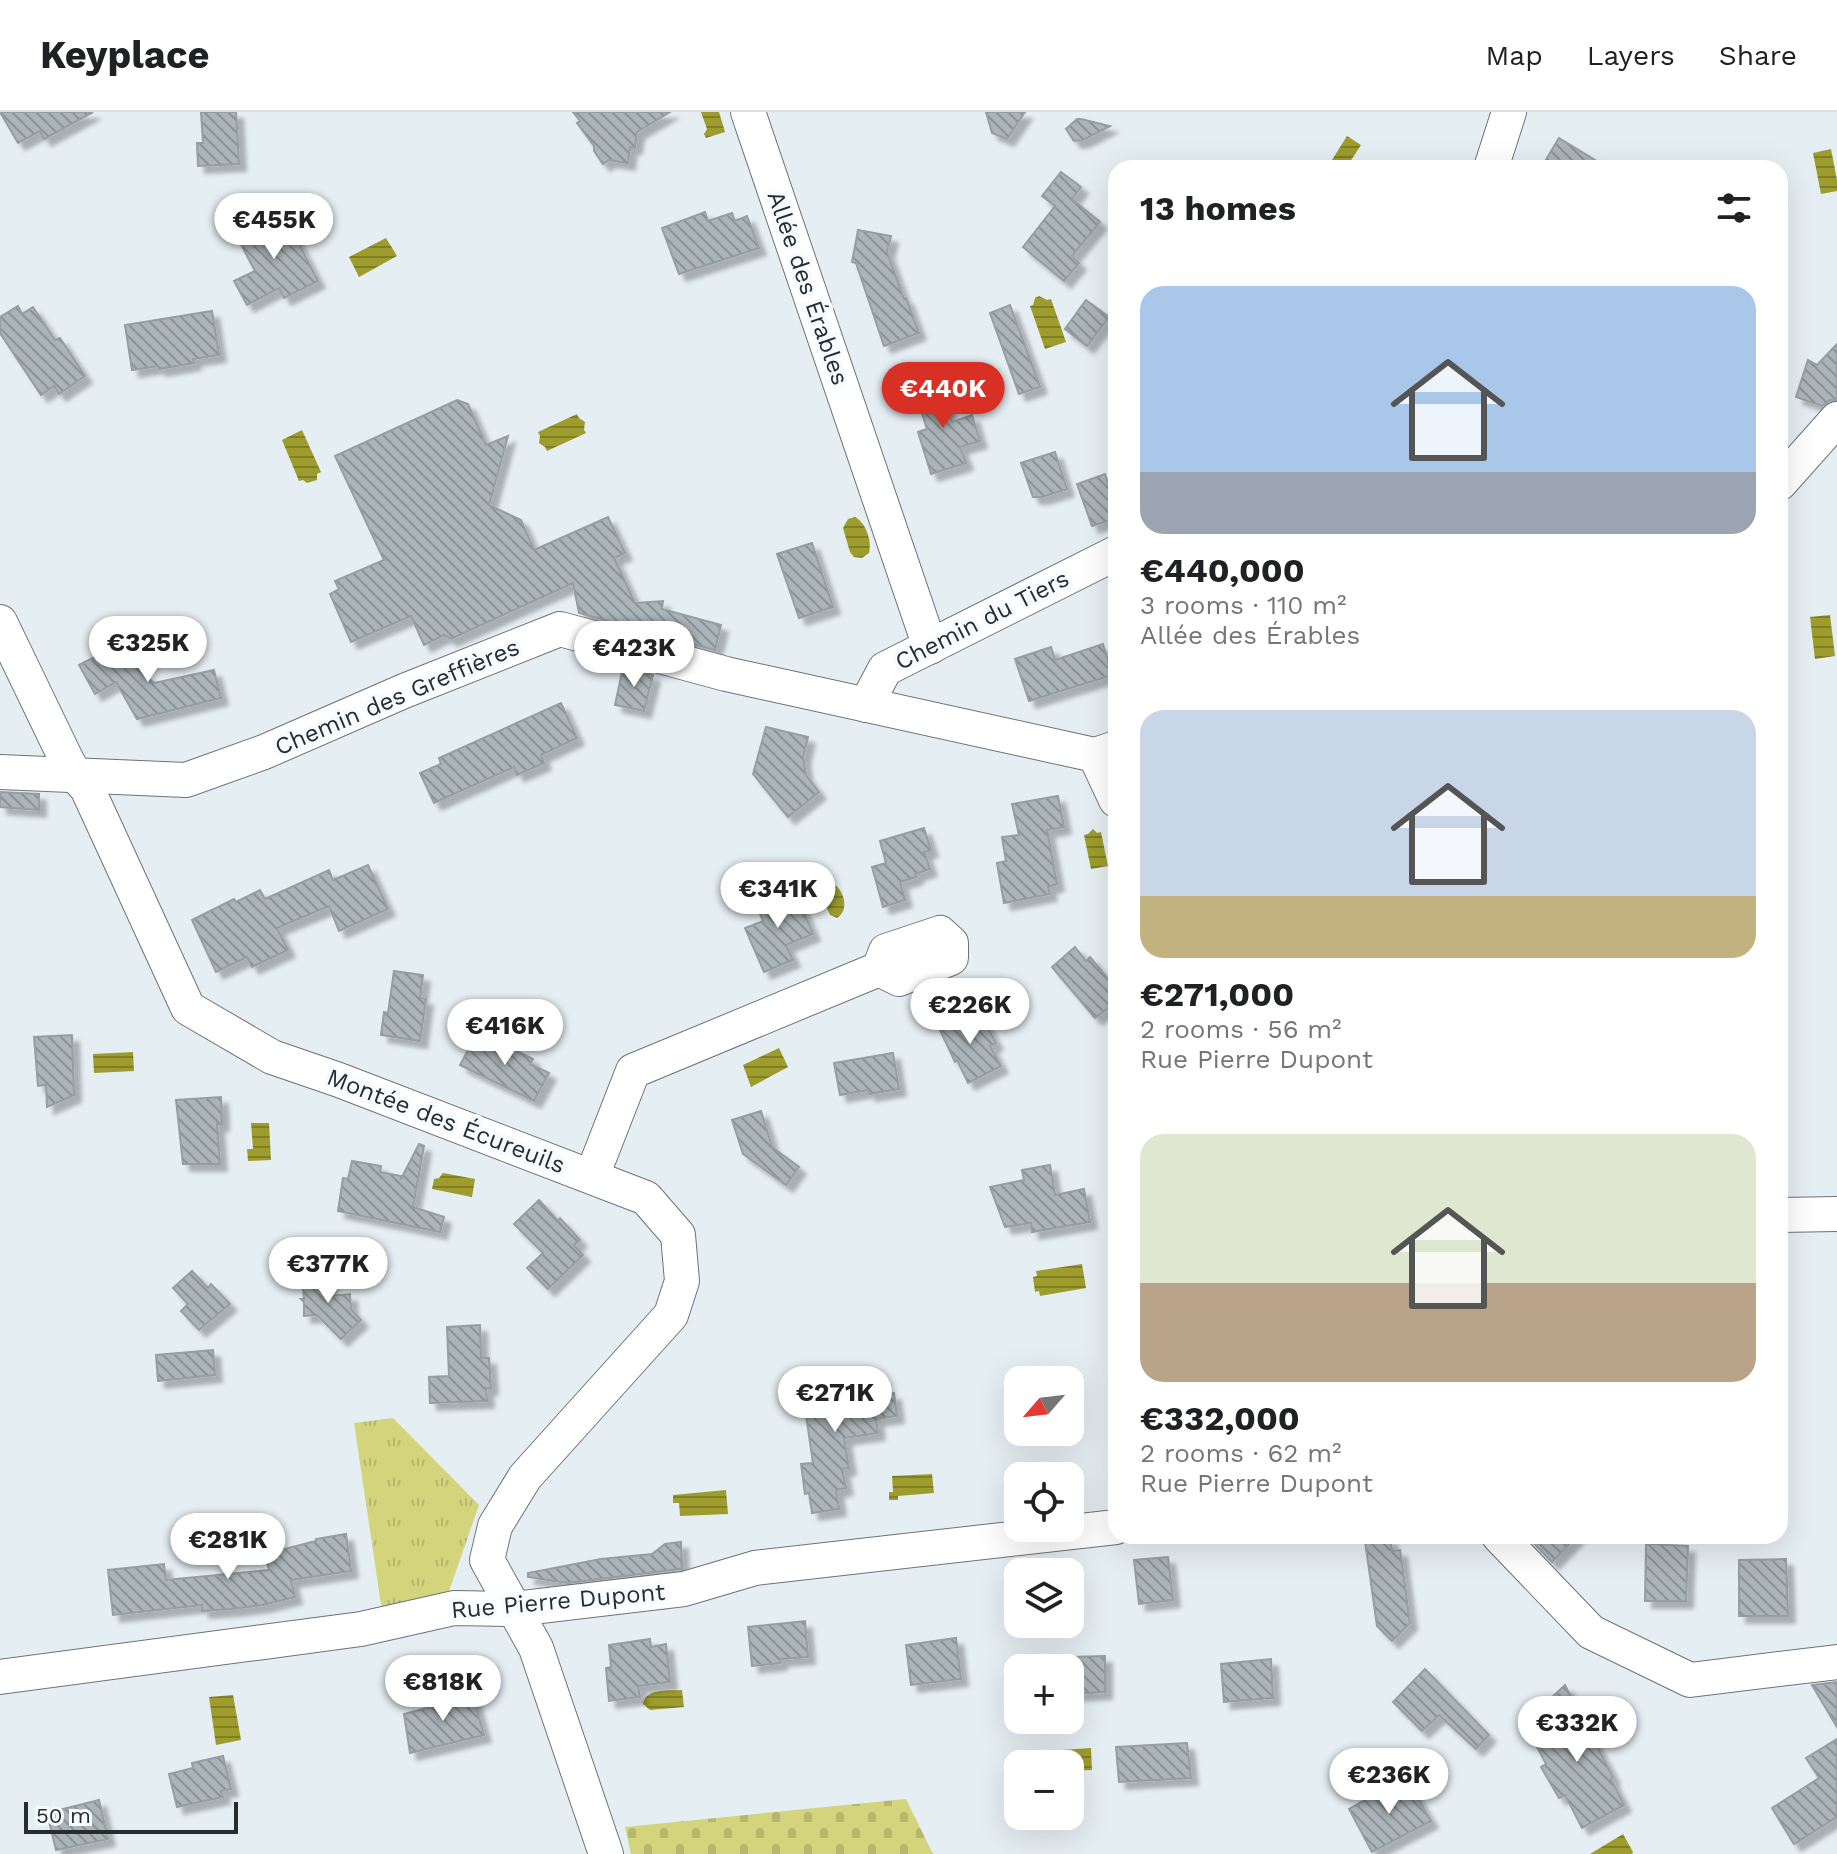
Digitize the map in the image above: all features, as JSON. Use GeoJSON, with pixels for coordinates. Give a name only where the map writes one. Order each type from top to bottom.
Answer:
{"type":"FeatureCollection","features":[{"type":"Feature","properties":{"kind":"street","name":"Allée des Érables"},"geometry":{"type":"LineString","coordinates":[[748,112],[930,647]]}},
{"type":"Feature","properties":{"kind":"street"},"geometry":{"type":"LineString","coordinates":[[1494,160],[1509,112]]}},
{"type":"Feature","properties":{"kind":"street"},"geometry":{"type":"LineString","coordinates":[[1788,474],[1837,419]]}},
{"type":"Feature","properties":{"kind":"street","name":"Chemin du Tiers"},"geometry":{"type":"LineString","coordinates":[[866,705],[885,669],[1108,557]]}},
{"type":"Feature","properties":{"kind":"street","name":"Montée des Écureuils"},"geometry":{"type":"LineString","coordinates":[[0,622],[75,775],[87,788],[188,1008],[272,1057],[646,1198],[678,1235],[682,1281],[671,1315],[525,1477],[495,1526],[487,1560],[536,1648],[606,1854]]}},
{"type":"Feature","properties":{"kind":"street","name":"Chemin des Greffières"},"geometry":{"type":"LineString","coordinates":[[0,772],[186,780],[264,752],[404,691],[560,629],[726,674],[1105,752]]}},
{"type":"Feature","properties":{"kind":"street"},"geometry":{"type":"LineString","coordinates":[[592,1176],[633,1071],[879,969]]}},
{"type":"Feature","properties":{"kind":"street"},"geometry":{"type":"LineString","coordinates":[[1788,1215],[1837,1214]]}},
{"type":"Feature","properties":{"kind":"street","name":"Rue Pierre Dupont"},"geometry":{"type":"LineString","coordinates":[[0,1677],[361,1629],[454,1608],[515,1609],[684,1589],[755,1568],[1108,1528]]}},
{"type":"Feature","properties":{"kind":"street"},"geometry":{"type":"LineString","coordinates":[[1507,1544],[1591,1632],[1690,1680],[1837,1662]]}},
{"type":"Feature","properties":{"kind":"green space"},"geometry":{"type":"Polygon","coordinates":[[[393,1418],[479,1505],[448,1594],[382,1611],[354,1423],[393,1418]]]}},
{"type":"Feature","properties":{"kind":"green space"},"geometry":{"type":"Polygon","coordinates":[[[906,1799],[933,1854],[631,1854],[625,1827],[906,1799]]]}},
{"type":"Feature","properties":{"kind":"shaded area"},"geometry":{"type":"Polygon","coordinates":[[[701,112],[719,112],[725,132],[706,138],[704,134],[707,129],[701,112]]]}},
{"type":"Feature","properties":{"kind":"shaded area"},"geometry":{"type":"Polygon","coordinates":[[[1347,136],[1361,145],[1351,160],[1332,160],[1347,136]]]}},
{"type":"Feature","properties":{"kind":"shaded area"},"geometry":{"type":"Polygon","coordinates":[[[1831,149],[1837,191],[1821,194],[1813,153],[1831,149]]]}},
{"type":"Feature","properties":{"kind":"shaded area"},"geometry":{"type":"Polygon","coordinates":[[[386,238],[397,256],[359,277],[349,257],[386,238]]]}},
{"type":"Feature","properties":{"kind":"shaded area"},"geometry":{"type":"Polygon","coordinates":[[[1039,296],[1051,299],[1066,342],[1045,349],[1030,306],[1039,296]]]}},
{"type":"Feature","properties":{"kind":"shaded area"},"geometry":{"type":"Polygon","coordinates":[[[577,414],[585,422],[586,433],[547,451],[539,443],[538,432],[577,414]]]}},
{"type":"Feature","properties":{"kind":"shaded area"},"geometry":{"type":"Polygon","coordinates":[[[302,430],[321,472],[317,474],[317,480],[307,483],[299,481],[282,440],[302,430]]]}},
{"type":"Feature","properties":{"kind":"shaded area"},"geometry":{"type":"Polygon","coordinates":[[[855,517],[862,523],[869,538],[869,553],[862,558],[854,557],[850,552],[843,528],[848,519],[855,517]]]}},
{"type":"Feature","properties":{"kind":"shaded area"},"geometry":{"type":"Polygon","coordinates":[[[1830,615],[1835,656],[1815,659],[1810,617],[1830,615]]]}},
{"type":"Feature","properties":{"kind":"shaded area"},"geometry":{"type":"Polygon","coordinates":[[[1093,829],[1101,832],[1108,866],[1091,869],[1084,835],[1093,829]]]}},
{"type":"Feature","properties":{"kind":"shaded area"},"geometry":{"type":"Polygon","coordinates":[[[829,881],[839,889],[844,901],[843,912],[837,918],[830,915],[822,897],[810,890],[810,885],[829,881]]]}},
{"type":"Feature","properties":{"kind":"shaded area"},"geometry":{"type":"Polygon","coordinates":[[[779,1048],[788,1067],[751,1087],[743,1065],[779,1048]]]}},
{"type":"Feature","properties":{"kind":"shaded area"},"geometry":{"type":"Polygon","coordinates":[[[133,1052],[134,1071],[94,1073],[93,1054],[133,1052]]]}},
{"type":"Feature","properties":{"kind":"shaded area"},"geometry":{"type":"Polygon","coordinates":[[[251,1123],[269,1123],[271,1160],[248,1161],[247,1149],[253,1149],[251,1123]]]}},
{"type":"Feature","properties":{"kind":"shaded area"},"geometry":{"type":"Polygon","coordinates":[[[443,1173],[475,1179],[472,1197],[432,1189],[434,1179],[443,1173]]]}},
{"type":"Feature","properties":{"kind":"shaded area"},"geometry":{"type":"Polygon","coordinates":[[[1082,1264],[1086,1288],[1040,1296],[1039,1291],[1035,1292],[1033,1277],[1037,1276],[1036,1271],[1082,1264]]]}},
{"type":"Feature","properties":{"kind":"shaded area"},"geometry":{"type":"Polygon","coordinates":[[[932,1474],[934,1493],[898,1496],[898,1500],[889,1500],[889,1492],[893,1492],[892,1476],[932,1474]]]}},
{"type":"Feature","properties":{"kind":"shaded area"},"geometry":{"type":"Polygon","coordinates":[[[726,1490],[728,1514],[680,1516],[679,1503],[673,1503],[673,1495],[726,1490]]]}},
{"type":"Feature","properties":{"kind":"shaded area"},"geometry":{"type":"Polygon","coordinates":[[[682,1690],[684,1707],[650,1710],[643,1704],[653,1693],[682,1690]]]}},
{"type":"Feature","properties":{"kind":"shaded area"},"geometry":{"type":"Polygon","coordinates":[[[233,1695],[241,1740],[216,1745],[209,1697],[233,1695]]]}},
{"type":"Feature","properties":{"kind":"shaded area"},"geometry":{"type":"Polygon","coordinates":[[[1091,1748],[1092,1770],[1084,1770],[1084,1750],[1061,1750],[1091,1748]]]}},
{"type":"Feature","properties":{"kind":"shaded area"},"geometry":{"type":"Polygon","coordinates":[[[1623,1834],[1632,1854],[1590,1854],[1623,1834]]]}},
{"type":"Feature","properties":{"kind":"building"},"geometry":{"type":"Polygon","coordinates":[[[0,112],[93,112],[44,139],[40,131],[18,143],[0,112]]]}},
{"type":"Feature","properties":{"kind":"building"},"geometry":{"type":"Polygon","coordinates":[[[201,112],[236,112],[239,164],[198,166],[197,143],[203,143],[201,112]]]}},
{"type":"Feature","properties":{"kind":"building"},"geometry":{"type":"Polygon","coordinates":[[[573,112],[670,112],[637,132],[635,147],[630,147],[628,163],[609,160],[603,164],[573,112]]]}},
{"type":"Feature","properties":{"kind":"building"},"geometry":{"type":"Polygon","coordinates":[[[986,112],[1025,112],[1007,139],[992,133],[986,112]]]}},
{"type":"Feature","properties":{"kind":"building"},"geometry":{"type":"Polygon","coordinates":[[[1077,119],[1110,126],[1083,140],[1074,141],[1066,129],[1077,119]]]}},
{"type":"Feature","properties":{"kind":"building"},"geometry":{"type":"Polygon","coordinates":[[[1559,138],[1595,160],[1546,160],[1559,138]]]}},
{"type":"Feature","properties":{"kind":"building"},"geometry":{"type":"Polygon","coordinates":[[[1061,172],[1081,187],[1072,199],[1100,222],[1072,256],[1079,263],[1064,281],[1023,247],[1055,206],[1042,196],[1061,172]]]}},
{"type":"Feature","properties":{"kind":"building"},"geometry":{"type":"Polygon","coordinates":[[[705,212],[708,221],[732,213],[735,221],[747,216],[759,248],[679,274],[662,228],[705,212]]]}},
{"type":"Feature","properties":{"kind":"building"},"geometry":{"type":"Polygon","coordinates":[[[283,213],[318,281],[284,298],[279,288],[247,305],[234,281],[255,271],[237,237],[283,213]]]}},
{"type":"Feature","properties":{"kind":"building"},"geometry":{"type":"Polygon","coordinates":[[[858,230],[891,236],[887,252],[919,333],[884,346],[856,263],[852,262],[858,230]]]}},
{"type":"Feature","properties":{"kind":"building"},"geometry":{"type":"Polygon","coordinates":[[[1086,300],[1108,316],[1087,346],[1065,329],[1086,300]]]}},
{"type":"Feature","properties":{"kind":"building"},"geometry":{"type":"Polygon","coordinates":[[[1010,305],[1040,387],[1019,394],[990,313],[1010,305]]]}},
{"type":"Feature","properties":{"kind":"building"},"geometry":{"type":"Polygon","coordinates":[[[18,306],[22,314],[33,307],[55,340],[60,338],[85,376],[59,394],[54,386],[41,395],[0,333],[0,317],[18,306]]]}},
{"type":"Feature","properties":{"kind":"building"},"geometry":{"type":"Polygon","coordinates":[[[212,311],[219,355],[193,359],[194,363],[132,370],[125,325],[212,311]]]}},
{"type":"Feature","properties":{"kind":"building"},"geometry":{"type":"Polygon","coordinates":[[[1837,344],[1837,400],[1830,400],[1822,406],[1796,397],[1808,360],[1817,365],[1837,344]]]}},
{"type":"Feature","properties":{"kind":"building"},"geometry":{"type":"Polygon","coordinates":[[[939,381],[952,422],[972,415],[980,441],[960,447],[966,463],[931,474],[918,432],[927,429],[914,389],[939,381]]]}},
{"type":"Feature","properties":{"kind":"building"},"geometry":{"type":"Polygon","coordinates":[[[457,400],[468,404],[486,445],[508,436],[489,505],[521,520],[534,550],[608,517],[625,553],[614,558],[635,603],[663,601],[662,609],[721,625],[715,650],[579,613],[573,583],[451,639],[444,635],[424,645],[411,616],[351,642],[330,594],[339,589],[335,581],[384,560],[335,456],[457,400]]]}},
{"type":"Feature","properties":{"kind":"building"},"geometry":{"type":"Polygon","coordinates":[[[1055,452],[1067,489],[1033,497],[1021,463],[1055,452]]]}},
{"type":"Feature","properties":{"kind":"building"},"geometry":{"type":"Polygon","coordinates":[[[1105,474],[1108,483],[1108,521],[1092,526],[1077,484],[1105,474]]]}},
{"type":"Feature","properties":{"kind":"building"},"geometry":{"type":"Polygon","coordinates":[[[812,543],[833,607],[799,618],[777,554],[812,543]]]}},
{"type":"Feature","properties":{"kind":"building"},"geometry":{"type":"Polygon","coordinates":[[[125,641],[138,669],[154,683],[214,670],[221,698],[137,719],[116,682],[95,694],[79,665],[125,641]]]}},
{"type":"Feature","properties":{"kind":"building"},"geometry":{"type":"Polygon","coordinates":[[[1103,644],[1108,676],[1029,701],[1015,659],[1051,647],[1055,660],[1103,644]]]}},
{"type":"Feature","properties":{"kind":"building"},"geometry":{"type":"Polygon","coordinates":[[[623,667],[653,675],[644,711],[615,705],[623,667]]]}},
{"type":"Feature","properties":{"kind":"building"},"geometry":{"type":"Polygon","coordinates":[[[561,703],[577,738],[541,755],[544,763],[517,775],[514,767],[434,803],[420,773],[441,764],[439,758],[561,703]]]}},
{"type":"Feature","properties":{"kind":"building"},"geometry":{"type":"Polygon","coordinates":[[[766,727],[808,737],[803,758],[806,775],[819,792],[788,817],[753,774],[766,727]]]}},
{"type":"Feature","properties":{"kind":"building"},"geometry":{"type":"Polygon","coordinates":[[[0,792],[39,794],[39,810],[0,807],[0,792]]]}},
{"type":"Feature","properties":{"kind":"building"},"geometry":{"type":"Polygon","coordinates":[[[1058,796],[1064,827],[1047,830],[1057,884],[1048,887],[1050,894],[1004,903],[997,863],[1006,861],[1002,837],[1019,835],[1012,804],[1058,796]]]}},
{"type":"Feature","properties":{"kind":"building"},"geometry":{"type":"Polygon","coordinates":[[[924,828],[931,850],[924,852],[930,869],[900,882],[905,900],[883,907],[872,867],[886,863],[880,841],[924,828]]]}},
{"type":"Feature","properties":{"kind":"building"},"geometry":{"type":"Polygon","coordinates":[[[368,865],[388,909],[339,931],[329,906],[277,928],[288,950],[252,967],[247,957],[216,972],[192,920],[260,890],[265,899],[329,870],[333,880],[368,865]]]}},
{"type":"Feature","properties":{"kind":"building"},"geometry":{"type":"Polygon","coordinates":[[[794,889],[813,934],[786,945],[793,960],[764,972],[745,928],[763,921],[756,905],[794,889]]]}},
{"type":"Feature","properties":{"kind":"building"},"geometry":{"type":"Polygon","coordinates":[[[1075,947],[1086,961],[1090,957],[1108,978],[1108,1008],[1095,1018],[1052,967],[1075,947]]]}},
{"type":"Feature","properties":{"kind":"building"},"geometry":{"type":"Polygon","coordinates":[[[394,971],[423,975],[420,998],[426,999],[420,1041],[381,1035],[384,1012],[388,1013],[394,971]]]}},
{"type":"Feature","properties":{"kind":"building"},"geometry":{"type":"Polygon","coordinates":[[[970,1011],[977,1026],[985,1022],[996,1043],[990,1046],[1001,1066],[968,1083],[938,1026],[970,1011]]]}},
{"type":"Feature","properties":{"kind":"building"},"geometry":{"type":"Polygon","coordinates":[[[72,1035],[74,1095],[47,1107],[46,1085],[38,1086],[34,1037],[72,1035]]]}},
{"type":"Feature","properties":{"kind":"building"},"geometry":{"type":"Polygon","coordinates":[[[476,1035],[533,1059],[530,1064],[549,1073],[534,1101],[460,1065],[476,1035]]]}},
{"type":"Feature","properties":{"kind":"building"},"geometry":{"type":"Polygon","coordinates":[[[893,1053],[899,1089],[840,1095],[834,1063],[893,1053]]]}},
{"type":"Feature","properties":{"kind":"building"},"geometry":{"type":"Polygon","coordinates":[[[221,1097],[222,1124],[217,1124],[220,1164],[183,1164],[176,1100],[221,1097]]]}},
{"type":"Feature","properties":{"kind":"building"},"geometry":{"type":"Polygon","coordinates":[[[761,1111],[772,1147],[799,1167],[786,1185],[743,1154],[732,1120],[761,1111]]]}},
{"type":"Feature","properties":{"kind":"building"},"geometry":{"type":"Polygon","coordinates":[[[419,1144],[424,1146],[413,1207],[444,1217],[440,1232],[338,1211],[343,1178],[348,1179],[352,1161],[381,1166],[380,1172],[401,1176],[401,1179],[419,1144]]]}},
{"type":"Feature","properties":{"kind":"building"},"geometry":{"type":"Polygon","coordinates":[[[1050,1165],[1055,1195],[1084,1189],[1090,1222],[1032,1232],[1031,1223],[1005,1227],[990,1187],[1024,1180],[1022,1170],[1050,1165]]]}},
{"type":"Feature","properties":{"kind":"building"},"geometry":{"type":"Polygon","coordinates":[[[539,1200],[580,1240],[574,1245],[583,1255],[548,1289],[527,1268],[543,1253],[514,1224],[539,1200]]]}},
{"type":"Feature","properties":{"kind":"building"},"geometry":{"type":"Polygon","coordinates":[[[192,1271],[208,1288],[211,1284],[230,1304],[199,1330],[181,1311],[188,1304],[173,1288],[192,1271]]]}},
{"type":"Feature","properties":{"kind":"building"},"geometry":{"type":"Polygon","coordinates":[[[328,1275],[330,1296],[350,1294],[351,1309],[361,1320],[341,1339],[317,1315],[304,1316],[302,1276],[328,1275]]]}},
{"type":"Feature","properties":{"kind":"building"},"geometry":{"type":"Polygon","coordinates":[[[480,1325],[481,1358],[489,1358],[491,1388],[486,1388],[487,1401],[430,1403],[429,1377],[449,1376],[447,1327],[480,1325]]]}},
{"type":"Feature","properties":{"kind":"building"},"geometry":{"type":"Polygon","coordinates":[[[213,1350],[215,1375],[158,1381],[156,1355],[213,1350]]]}},
{"type":"Feature","properties":{"kind":"building"},"geometry":{"type":"Polygon","coordinates":[[[829,1374],[831,1385],[838,1384],[841,1400],[894,1393],[897,1416],[876,1419],[878,1433],[844,1438],[849,1468],[842,1469],[846,1488],[836,1490],[839,1509],[812,1513],[809,1493],[805,1494],[801,1464],[813,1463],[806,1415],[802,1415],[796,1379],[829,1374]]]}},
{"type":"Feature","properties":{"kind":"building"},"geometry":{"type":"Polygon","coordinates":[[[346,1534],[351,1571],[291,1580],[295,1597],[231,1609],[202,1611],[202,1605],[113,1615],[108,1570],[164,1564],[166,1580],[269,1570],[265,1554],[346,1534]]]}},
{"type":"Feature","properties":{"kind":"building"},"geometry":{"type":"Polygon","coordinates":[[[681,1542],[682,1569],[568,1583],[528,1577],[528,1573],[601,1559],[652,1554],[665,1544],[681,1542]]]}},
{"type":"Feature","properties":{"kind":"building"},"geometry":{"type":"Polygon","coordinates":[[[1365,1544],[1391,1544],[1392,1551],[1400,1550],[1410,1623],[1392,1641],[1377,1626],[1365,1544]]]}},
{"type":"Feature","properties":{"kind":"building"},"geometry":{"type":"Polygon","coordinates":[[[1535,1544],[1569,1544],[1552,1562],[1535,1544]]]}},
{"type":"Feature","properties":{"kind":"building"},"geometry":{"type":"Polygon","coordinates":[[[1646,1544],[1688,1546],[1686,1601],[1645,1601],[1646,1544]]]}},
{"type":"Feature","properties":{"kind":"building"},"geometry":{"type":"Polygon","coordinates":[[[1168,1557],[1173,1600],[1139,1604],[1134,1560],[1168,1557]]]}},
{"type":"Feature","properties":{"kind":"building"},"geometry":{"type":"Polygon","coordinates":[[[1786,1559],[1788,1616],[1739,1616],[1739,1560],[1786,1559]]]}},
{"type":"Feature","properties":{"kind":"building"},"geometry":{"type":"Polygon","coordinates":[[[805,1621],[808,1657],[780,1659],[780,1663],[752,1666],[748,1627],[805,1621]]]}},
{"type":"Feature","properties":{"kind":"building"},"geometry":{"type":"Polygon","coordinates":[[[956,1638],[961,1679],[911,1685],[906,1645],[956,1638]]]}},
{"type":"Feature","properties":{"kind":"building"},"geometry":{"type":"Polygon","coordinates":[[[650,1639],[651,1647],[666,1644],[670,1682],[638,1686],[640,1697],[609,1701],[606,1668],[611,1667],[609,1645],[650,1639]]]}},
{"type":"Feature","properties":{"kind":"building"},"geometry":{"type":"Polygon","coordinates":[[[1105,1656],[1105,1692],[1084,1693],[1084,1657],[1105,1656]]]}},
{"type":"Feature","properties":{"kind":"building"},"geometry":{"type":"Polygon","coordinates":[[[1271,1659],[1273,1698],[1224,1702],[1221,1664],[1271,1659]]]}},
{"type":"Feature","properties":{"kind":"building"},"geometry":{"type":"Polygon","coordinates":[[[1425,1669],[1489,1735],[1476,1749],[1439,1715],[1422,1731],[1393,1702],[1425,1669]]]}},
{"type":"Feature","properties":{"kind":"building"},"geometry":{"type":"Polygon","coordinates":[[[1837,1682],[1837,1727],[1812,1685],[1837,1682]]]}},
{"type":"Feature","properties":{"kind":"building"},"geometry":{"type":"Polygon","coordinates":[[[1565,1685],[1613,1777],[1611,1779],[1624,1805],[1582,1828],[1565,1795],[1559,1798],[1541,1767],[1546,1764],[1536,1745],[1560,1732],[1545,1704],[1565,1685]]]}},
{"type":"Feature","properties":{"kind":"building"},"geometry":{"type":"Polygon","coordinates":[[[472,1693],[484,1735],[410,1753],[404,1714],[435,1706],[433,1702],[472,1693]]]}},
{"type":"Feature","properties":{"kind":"building"},"geometry":{"type":"Polygon","coordinates":[[[1837,1739],[1837,1817],[1794,1844],[1772,1808],[1819,1778],[1806,1758],[1837,1739]]]}},
{"type":"Feature","properties":{"kind":"building"},"geometry":{"type":"Polygon","coordinates":[[[1187,1743],[1191,1778],[1119,1782],[1116,1747],[1187,1743]]]}},
{"type":"Feature","properties":{"kind":"building"},"geometry":{"type":"Polygon","coordinates":[[[223,1756],[231,1789],[221,1791],[223,1797],[177,1807],[169,1774],[193,1768],[192,1763],[223,1756]]]}},
{"type":"Feature","properties":{"kind":"building"},"geometry":{"type":"Polygon","coordinates":[[[1408,1781],[1431,1821],[1372,1852],[1349,1809],[1392,1785],[1394,1789],[1408,1781]]]}},
{"type":"Feature","properties":{"kind":"building"},"geometry":{"type":"Polygon","coordinates":[[[99,1800],[108,1839],[56,1850],[47,1813],[99,1800]]]}}]}
